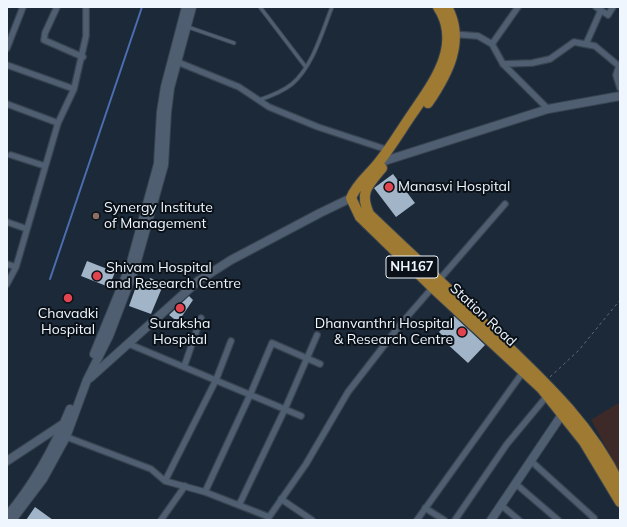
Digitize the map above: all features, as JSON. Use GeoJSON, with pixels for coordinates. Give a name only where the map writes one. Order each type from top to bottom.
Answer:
{"type":"FeatureCollection","features":[{"type":"Feature","properties":{"kind":"highway","name":"Station Road"},"geometry":{"type":"LineString","coordinates":[[438,7],[443,14],[455,46],[451,63],[439,86],[383,162],[367,187],[364,196],[365,204],[369,214],[436,284],[547,396],[565,410],[590,435],[620,485]]}},
{"type":"Feature","properties":{"kind":"highway","name":"Station Road"},"geometry":{"type":"LineString","coordinates":[[447,7],[451,34],[444,61],[432,84],[388,150],[383,162],[356,188],[351,198],[360,217],[545,382],[565,410],[620,502]]}},
{"type":"Feature","properties":{"kind":"main road"},"geometry":{"type":"LineString","coordinates":[[12,520],[42,480],[62,436],[64,423],[79,385],[104,333],[130,266],[163,141],[173,61],[186,7]]}},
{"type":"Feature","properties":{"kind":"main road"},"geometry":{"type":"LineString","coordinates":[[173,61],[192,7]]}},
{"type":"Feature","properties":{"kind":"main road"},"geometry":{"type":"LineString","coordinates":[[383,162],[548,109],[620,96]]}},
{"type":"Feature","properties":{"kind":"main road"},"geometry":{"type":"LineString","coordinates":[[7,516],[38,476],[62,436],[73,416],[87,380],[109,336],[135,268],[164,165],[163,141]]}},
{"type":"Feature","properties":{"kind":"main road"},"geometry":{"type":"LineString","coordinates":[[79,385],[87,380],[129,344],[198,281],[256,246],[351,198]]}},
{"type":"Feature","properties":{"kind":"main road"},"geometry":{"type":"LineString","coordinates":[[491,520],[502,506],[565,410]]}},
{"type":"Feature","properties":{"kind":"main road"},"geometry":{"type":"LineString","coordinates":[[7,460],[73,416]]}},
{"type":"Feature","properties":{"kind":"street"},"geometry":{"type":"LineString","coordinates":[[7,48],[23,7]]}},
{"type":"Feature","properties":{"kind":"street"},"geometry":{"type":"LineString","coordinates":[[57,7],[45,33],[44,40],[83,57]]}},
{"type":"Feature","properties":{"kind":"street"},"geometry":{"type":"LineString","coordinates":[[7,284],[16,267],[58,123],[74,89],[83,57],[86,36],[86,7]]}},
{"type":"Feature","properties":{"kind":"street"},"geometry":{"type":"LineString","coordinates":[[492,44],[518,7]]}},
{"type":"Feature","properties":{"kind":"street"},"geometry":{"type":"LineString","coordinates":[[586,44],[599,9],[608,15],[613,7]]}},
{"type":"Feature","properties":{"kind":"street"},"geometry":{"type":"LineString","coordinates":[[451,34],[478,36],[492,44],[503,64],[548,109]]}},
{"type":"Feature","properties":{"kind":"street"},"geometry":{"type":"LineString","coordinates":[[503,64],[532,63],[550,59],[574,42],[586,44],[595,46],[619,66],[616,75],[620,88]]}},
{"type":"Feature","properties":{"kind":"street"},"geometry":{"type":"LineString","coordinates":[[173,61],[239,87],[269,107],[318,127],[388,150]]}},
{"type":"Feature","properties":{"kind":"street"},"geometry":{"type":"LineString","coordinates":[[7,65],[74,89]]}},
{"type":"Feature","properties":{"kind":"street"},"geometry":{"type":"LineString","coordinates":[[7,104],[58,123]]}},
{"type":"Feature","properties":{"kind":"street"},"geometry":{"type":"LineString","coordinates":[[11,155],[45,166]]}},
{"type":"Feature","properties":{"kind":"street"},"geometry":{"type":"LineString","coordinates":[[62,436],[151,469],[165,481],[205,492],[239,505],[268,519],[306,464],[348,392],[400,325],[505,204]]}},
{"type":"Feature","properties":{"kind":"street"},"geometry":{"type":"LineString","coordinates":[[7,222],[27,229]]}},
{"type":"Feature","properties":{"kind":"street"},"geometry":{"type":"LineString","coordinates":[[7,264],[16,267]]}},
{"type":"Feature","properties":{"kind":"street"},"geometry":{"type":"LineString","coordinates":[[184,367],[201,318]]}},
{"type":"Feature","properties":{"kind":"street"},"geometry":{"type":"LineString","coordinates":[[239,505],[285,409],[317,335]]}},
{"type":"Feature","properties":{"kind":"street"},"geometry":{"type":"LineString","coordinates":[[165,481],[216,380],[231,341]]}},
{"type":"Feature","properties":{"kind":"street"},"geometry":{"type":"LineString","coordinates":[[205,492],[250,395],[272,343],[320,364]]}},
{"type":"Feature","properties":{"kind":"street"},"geometry":{"type":"LineString","coordinates":[[129,344],[301,416]]}},
{"type":"Feature","properties":{"kind":"street"},"geometry":{"type":"LineString","coordinates":[[417,520],[523,372]]}},
{"type":"Feature","properties":{"kind":"street"},"geometry":{"type":"LineString","coordinates":[[455,520],[507,444],[547,396]]}},
{"type":"Feature","properties":{"kind":"street"},"geometry":{"type":"LineString","coordinates":[[531,460],[594,518]]}},
{"type":"Feature","properties":{"kind":"street"},"geometry":{"type":"LineString","coordinates":[[516,484],[558,520]]}},
{"type":"Feature","properties":{"kind":"street"},"geometry":{"type":"LineString","coordinates":[[161,520],[185,486]]}},
{"type":"Feature","properties":{"kind":"street"},"geometry":{"type":"LineString","coordinates":[[281,499],[312,520]]}},
{"type":"Feature","properties":{"kind":"street"},"geometry":{"type":"LineString","coordinates":[[502,506],[519,520]]}},
{"type":"Feature","properties":{"kind":"street"},"geometry":{"type":"LineString","coordinates":[[425,508],[444,520]]}},
{"type":"Feature","properties":{"kind":"lane"},"geometry":{"type":"LineString","coordinates":[[260,7],[305,66]]}},
{"type":"Feature","properties":{"kind":"lane"},"geometry":{"type":"LineString","coordinates":[[258,101],[279,93],[293,83],[305,66],[332,7]]}},
{"type":"Feature","properties":{"kind":"lane"},"geometry":{"type":"LineString","coordinates":[[186,26],[234,42]]}},
{"type":"Feature","properties":{"kind":"path"},"geometry":{"type":"LineString","coordinates":[[545,382],[579,350],[620,300]]}},
{"type":"Feature","properties":{"kind":"shaded area"},"geometry":{"type":"Polygon","coordinates":[[[620,402],[620,473],[591,420],[620,402]]]}},
{"type":"Feature","properties":{"kind":"building"},"geometry":{"type":"Polygon","coordinates":[[[393,174],[415,203],[396,217],[374,188],[393,174]]]}},
{"type":"Feature","properties":{"kind":"building"},"geometry":{"type":"Polygon","coordinates":[[[87,261],[115,272],[109,287],[81,276],[87,261]]]}},
{"type":"Feature","properties":{"kind":"building"},"geometry":{"type":"Polygon","coordinates":[[[150,278],[164,283],[151,314],[129,306],[138,281],[148,284],[150,278]]]}},
{"type":"Feature","properties":{"kind":"building"},"geometry":{"type":"Polygon","coordinates":[[[189,296],[193,300],[178,322],[169,315],[189,296]]]}},
{"type":"Feature","properties":{"kind":"building"},"geometry":{"type":"Polygon","coordinates":[[[454,316],[485,345],[468,363],[445,342],[447,340],[439,332],[454,316]]]}},
{"type":"Feature","properties":{"kind":"building"},"geometry":{"type":"Polygon","coordinates":[[[35,507],[53,520],[26,520],[35,507]]]}},
{"type":"Feature","properties":{"kind":"waterway"},"geometry":{"type":"LineString","coordinates":[[50,279],[142,7]]}},
{"type":"Feature","properties":{"kind":"place","name":"Manasvi Hospital"},"geometry":{"type":"Point","coordinates":[389,187]}},
{"type":"Feature","properties":{"kind":"place","name":"Synergy Institute of Management"},"geometry":{"type":"Point","coordinates":[96,216]}},
{"type":"Feature","properties":{"kind":"place","name":"Shivam Hospital and Research Centre"},"geometry":{"type":"Point","coordinates":[97,276]}},
{"type":"Feature","properties":{"kind":"place","name":"Chavadki Hospital"},"geometry":{"type":"Point","coordinates":[68,298]}},
{"type":"Feature","properties":{"kind":"place","name":"Suraksha Hospital"},"geometry":{"type":"Point","coordinates":[180,308]}},
{"type":"Feature","properties":{"kind":"place","name":"Dhanvanthri Hospital & Research Centre"},"geometry":{"type":"Point","coordinates":[462,332]}}]}
